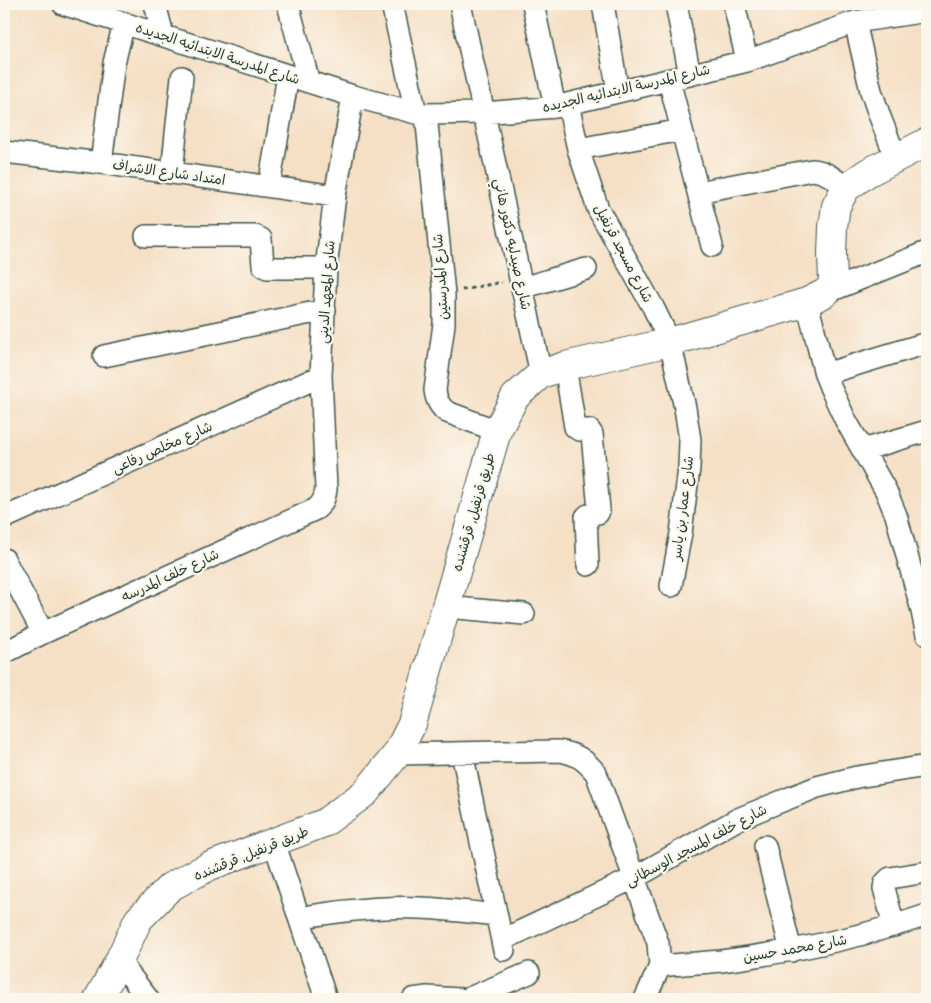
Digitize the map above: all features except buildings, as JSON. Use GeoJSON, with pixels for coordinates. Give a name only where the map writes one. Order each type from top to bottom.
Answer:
{"type":"FeatureCollection","features":[{"type":"Feature","properties":{"kind":"street","name":"شارع المدرسة الابتدائيه الجديده"},"geometry":{"type":"LineString","coordinates":[[63,4],[353,96],[421,114],[484,113],[561,105],[747,60],[860,16],[927,11]]}},
{"type":"Feature","properties":{"kind":"street"},"geometry":{"type":"LineString","coordinates":[[154,4],[163,35]]}},
{"type":"Feature","properties":{"kind":"street"},"geometry":{"type":"LineString","coordinates":[[288,4],[309,82]]}},
{"type":"Feature","properties":{"kind":"street","name":"شارع المدرستين"},"geometry":{"type":"LineString","coordinates":[[392,4],[421,114],[444,294],[444,324],[435,390],[436,399],[447,412],[497,431]]}},
{"type":"Feature","properties":{"kind":"street","name":"شارع صيدليه دكتور هاني"},"geometry":{"type":"LineString","coordinates":[[460,4],[521,283],[575,427],[580,430],[589,430],[592,434],[599,510],[598,513],[586,517],[588,565]]}},
{"type":"Feature","properties":{"kind":"street","name":"شارع مسجد قرنفيل"},"geometry":{"type":"LineString","coordinates":[[533,4],[561,105],[598,209],[653,307],[670,342]]}},
{"type":"Feature","properties":{"kind":"street"},"geometry":{"type":"LineString","coordinates":[[602,4],[618,92]]}},
{"type":"Feature","properties":{"kind":"street"},"geometry":{"type":"LineString","coordinates":[[676,4],[690,75]]}},
{"type":"Feature","properties":{"kind":"street"},"geometry":{"type":"LineString","coordinates":[[734,4],[747,60]]}},
{"type":"Feature","properties":{"kind":"street"},"geometry":{"type":"LineString","coordinates":[[860,16],[874,100],[896,158]]}},
{"type":"Feature","properties":{"kind":"street"},"geometry":{"type":"LineString","coordinates":[[101,163],[114,63],[124,23]]}},
{"type":"Feature","properties":{"kind":"street"},"geometry":{"type":"LineString","coordinates":[[269,186],[288,76]]}},
{"type":"Feature","properties":{"kind":"street"},"geometry":{"type":"LineString","coordinates":[[172,172],[182,77]]}},
{"type":"Feature","properties":{"kind":"street"},"geometry":{"type":"LineString","coordinates":[[669,80],[712,246]]}},
{"type":"Feature","properties":{"kind":"street","name":"شارع المعهد الدينى"},"geometry":{"type":"LineString","coordinates":[[326,489],[321,376],[326,268],[335,196],[353,96]]}},
{"type":"Feature","properties":{"kind":"street"},"geometry":{"type":"LineString","coordinates":[[578,149],[682,130]]}},
{"type":"Feature","properties":{"kind":"street"},"geometry":{"type":"LineString","coordinates":[[816,298],[832,286],[836,206],[846,188],[867,173],[927,142]]}},
{"type":"Feature","properties":{"kind":"street","name":"امتداد شارع الاشراف"},"geometry":{"type":"LineString","coordinates":[[4,152],[172,172],[335,196]]}},
{"type":"Feature","properties":{"kind":"street"},"geometry":{"type":"LineString","coordinates":[[698,192],[812,170],[828,174],[846,188]]}},
{"type":"Feature","properties":{"kind":"street"},"geometry":{"type":"LineString","coordinates":[[146,236],[255,236],[261,239],[263,265],[266,268],[326,268]]}},
{"type":"Feature","properties":{"kind":"street"},"geometry":{"type":"LineString","coordinates":[[816,298],[927,252]]}},
{"type":"Feature","properties":{"kind":"street"},"geometry":{"type":"LineString","coordinates":[[521,283],[586,269]]}},
{"type":"Feature","properties":{"kind":"street"},"geometry":{"type":"LineString","coordinates":[[816,298],[825,374],[837,404],[886,491],[896,515],[922,607],[927,635]]}},
{"type":"Feature","properties":{"kind":"street","name":"طريق قرنفيل, قرقشنده"},"geometry":{"type":"LineString","coordinates":[[98,999],[119,961],[138,920],[170,887],[210,866],[324,823],[365,794],[397,754],[412,724],[497,431],[515,397],[553,370],[670,342],[816,298]]}},
{"type":"Feature","properties":{"kind":"street"},"geometry":{"type":"LineString","coordinates":[[104,356],[325,310]]}},
{"type":"Feature","properties":{"kind":"street","name":"شارع عمار بن ياسر"},"geometry":{"type":"LineString","coordinates":[[670,342],[690,440],[689,468],[681,533],[671,586]]}},
{"type":"Feature","properties":{"kind":"street"},"geometry":{"type":"LineString","coordinates":[[825,374],[927,343]]}},
{"type":"Feature","properties":{"kind":"street","name":"شارع مخلص رفاعى"},"geometry":{"type":"LineString","coordinates":[[4,518],[321,376]]}},
{"type":"Feature","properties":{"kind":"street"},"geometry":{"type":"LineString","coordinates":[[863,450],[927,431]]}},
{"type":"Feature","properties":{"kind":"street","name":"شارع خلف المدرسه"},"geometry":{"type":"LineString","coordinates":[[4,653],[43,633],[316,509],[326,497],[326,489]]}},
{"type":"Feature","properties":{"kind":"street"},"geometry":{"type":"LineString","coordinates":[[4,559],[43,633]]}},
{"type":"Feature","properties":{"kind":"street"},"geometry":{"type":"LineString","coordinates":[[446,607],[524,614]]}},
{"type":"Feature","properties":{"kind":"street"},"geometry":{"type":"LineString","coordinates":[[397,754],[559,751],[574,754],[586,762],[596,773],[658,943],[660,966],[645,999]]}},
{"type":"Feature","properties":{"kind":"street"},"geometry":{"type":"LineString","coordinates":[[299,918],[378,908],[457,910],[496,915],[462,753]]}},
{"type":"Feature","properties":{"kind":"street","name":"شارع خلف المسجد الوسطانى"},"geometry":{"type":"LineString","coordinates":[[496,915],[503,945],[634,878],[738,819],[809,790],[857,776],[927,766]]}},
{"type":"Feature","properties":{"kind":"street"},"geometry":{"type":"LineString","coordinates":[[274,842],[326,999]]}},
{"type":"Feature","properties":{"kind":"street"},"geometry":{"type":"LineString","coordinates":[[765,846],[791,950]]}},
{"type":"Feature","properties":{"kind":"street"},"geometry":{"type":"LineString","coordinates":[[894,926],[884,888],[885,883],[890,878],[927,872]]}},
{"type":"Feature","properties":{"kind":"street","name":"شارع محمد حسين"},"geometry":{"type":"LineString","coordinates":[[660,966],[720,961],[791,950],[848,938],[927,915]]}},
{"type":"Feature","properties":{"kind":"street"},"geometry":{"type":"LineString","coordinates":[[119,961],[148,999]]}},
{"type":"Feature","properties":{"kind":"street"},"geometry":{"type":"LineString","coordinates":[[467,999],[529,973]]}},
{"type":"Feature","properties":{"kind":"street"},"geometry":{"type":"LineString","coordinates":[[413,999],[427,997],[460,999]]}},
{"type":"Feature","properties":{"kind":"path"},"geometry":{"type":"LineString","coordinates":[[444,294],[521,283]]}}]}
